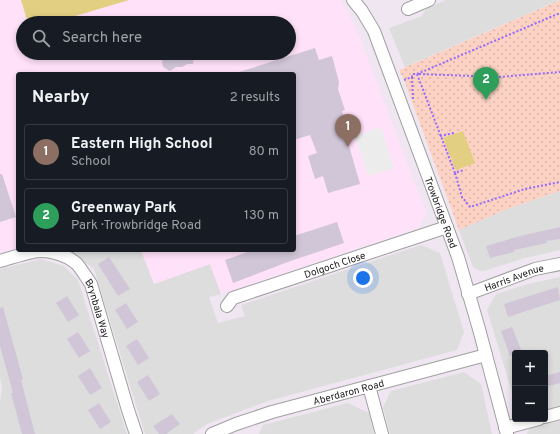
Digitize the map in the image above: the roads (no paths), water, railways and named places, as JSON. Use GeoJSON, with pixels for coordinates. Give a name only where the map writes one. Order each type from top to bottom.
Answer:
{"type":"FeatureCollection","features":[{"type":"Feature","properties":{"kind":"street","name":"Trowbridge Road"},"geometry":{"type":"LineString","coordinates":[[353,0],[362,11],[374,31],[458,257],[506,431]]}},
{"type":"Feature","properties":{"kind":"street"},"geometry":{"type":"LineString","coordinates":[[408,10],[429,0]]}},
{"type":"Feature","properties":{"kind":"street","name":"Dolgoch Close"},"geometry":{"type":"LineString","coordinates":[[227,306],[233,298],[447,227]]}},
{"type":"Feature","properties":{"kind":"street","name":"Brynbala Way"},"geometry":{"type":"LineString","coordinates":[[0,261],[31,252]]}},
{"type":"Feature","properties":{"kind":"street","name":"Brynbala Way"},"geometry":{"type":"LineString","coordinates":[[52,252],[65,256],[76,263],[84,272],[90,284],[136,434]]}},
{"type":"Feature","properties":{"kind":"street","name":"Harris Avenue"},"geometry":{"type":"LineString","coordinates":[[468,294],[523,273],[560,264]]}},
{"type":"Feature","properties":{"kind":"street","name":"Aberdaron Road"},"geometry":{"type":"LineString","coordinates":[[212,434],[238,429],[272,412],[486,355]]}},
{"type":"Feature","properties":{"kind":"street"},"geometry":{"type":"LineString","coordinates":[[369,386],[382,434]]}},
{"type":"Feature","properties":{"kind":"street"},"geometry":{"type":"LineString","coordinates":[[548,416],[560,413]]}},
{"type":"Feature","properties":{"kind":"street"},"geometry":{"type":"LineString","coordinates":[[506,431],[531,422]]}},
{"type":"Feature","properties":{"kind":"place","name":"Greenway Park"},"geometry":{"type":"Point","coordinates":[486,100]}},
{"type":"Feature","properties":{"kind":"place","name":"Eastern High School"},"geometry":{"type":"Point","coordinates":[348,147]}}]}
